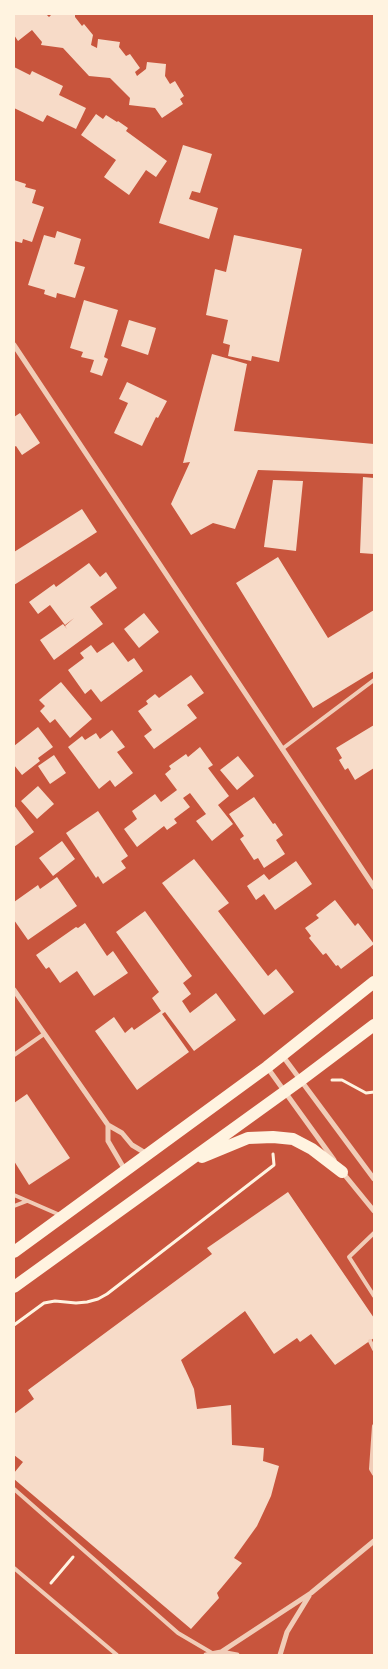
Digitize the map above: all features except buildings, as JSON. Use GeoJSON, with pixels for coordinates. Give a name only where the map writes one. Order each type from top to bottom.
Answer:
{"type":"FeatureCollection","features":[{"type":"Feature","properties":{"kind":"main road"},"geometry":{"type":"LineString","coordinates":[[14,1252],[267,1067],[374,982]]}},
{"type":"Feature","properties":{"kind":"main road"},"geometry":{"type":"LineString","coordinates":[[14,1288],[374,1025]]}},
{"type":"Feature","properties":{"kind":"main road"},"geometry":{"type":"LineString","coordinates":[[183,1164],[248,1138],[273,1136],[293,1139],[312,1149],[342,1172]]}},
{"type":"Feature","properties":{"kind":"street"},"geometry":{"type":"LineString","coordinates":[[14,344],[374,887]]}},
{"type":"Feature","properties":{"kind":"street"},"geometry":{"type":"LineString","coordinates":[[14,990],[108,1125],[122,1133],[132,1145],[147,1154]]}},
{"type":"Feature","properties":{"kind":"street"},"geometry":{"type":"LineString","coordinates":[[282,1055],[374,1179]]}},
{"type":"Feature","properties":{"kind":"street"},"geometry":{"type":"LineString","coordinates":[[267,1067],[342,1172],[374,1212]]}},
{"type":"Feature","properties":{"kind":"street"},"geometry":{"type":"LineString","coordinates":[[108,1125],[108,1141],[125,1170]]}},
{"type":"Feature","properties":{"kind":"street"},"geometry":{"type":"LineString","coordinates":[[221,1652],[311,1593],[374,1541]]}},
{"type":"Feature","properties":{"kind":"street"},"geometry":{"type":"LineString","coordinates":[[280,1655],[287,1632],[311,1593]]}},
{"type":"Feature","properties":{"kind":"street"},"geometry":{"type":"LineString","coordinates":[[206,1655],[221,1652],[237,1655]]}},
{"type":"Feature","properties":{"kind":"lane"},"geometry":{"type":"LineString","coordinates":[[282,749],[374,680]]}},
{"type":"Feature","properties":{"kind":"lane"},"geometry":{"type":"LineString","coordinates":[[14,1055],[44,1034]]}},
{"type":"Feature","properties":{"kind":"lane"},"geometry":{"type":"LineString","coordinates":[[14,1195],[63,1216]]}},
{"type":"Feature","properties":{"kind":"lane"},"geometry":{"type":"LineString","coordinates":[[14,1206],[27,1201]]}},
{"type":"Feature","properties":{"kind":"lane"},"geometry":{"type":"LineString","coordinates":[[374,1233],[349,1257],[374,1296]]}},
{"type":"Feature","properties":{"kind":"lane"},"geometry":{"type":"LineString","coordinates":[[370,1341],[374,1348]]}},
{"type":"Feature","properties":{"kind":"lane"},"geometry":{"type":"LineString","coordinates":[[374,1426],[371,1469],[374,1474]]}},
{"type":"Feature","properties":{"kind":"lane"},"geometry":{"type":"LineString","coordinates":[[14,1489],[178,1633],[212,1653]]}},
{"type":"Feature","properties":{"kind":"lane"},"geometry":{"type":"LineString","coordinates":[[14,1568],[117,1655]]}},
{"type":"Feature","properties":{"kind":"path"},"geometry":{"type":"LineString","coordinates":[[333,1079],[342,1080],[366,1093],[374,1092]]}},
{"type":"Feature","properties":{"kind":"path"},"geometry":{"type":"LineString","coordinates":[[14,1325],[44,1303],[54,1301],[87,1302],[107,1294],[274,1165],[273,1147]]}},
{"type":"Feature","properties":{"kind":"path"},"geometry":{"type":"LineString","coordinates":[[49,1585],[80,1550]]}}]}
